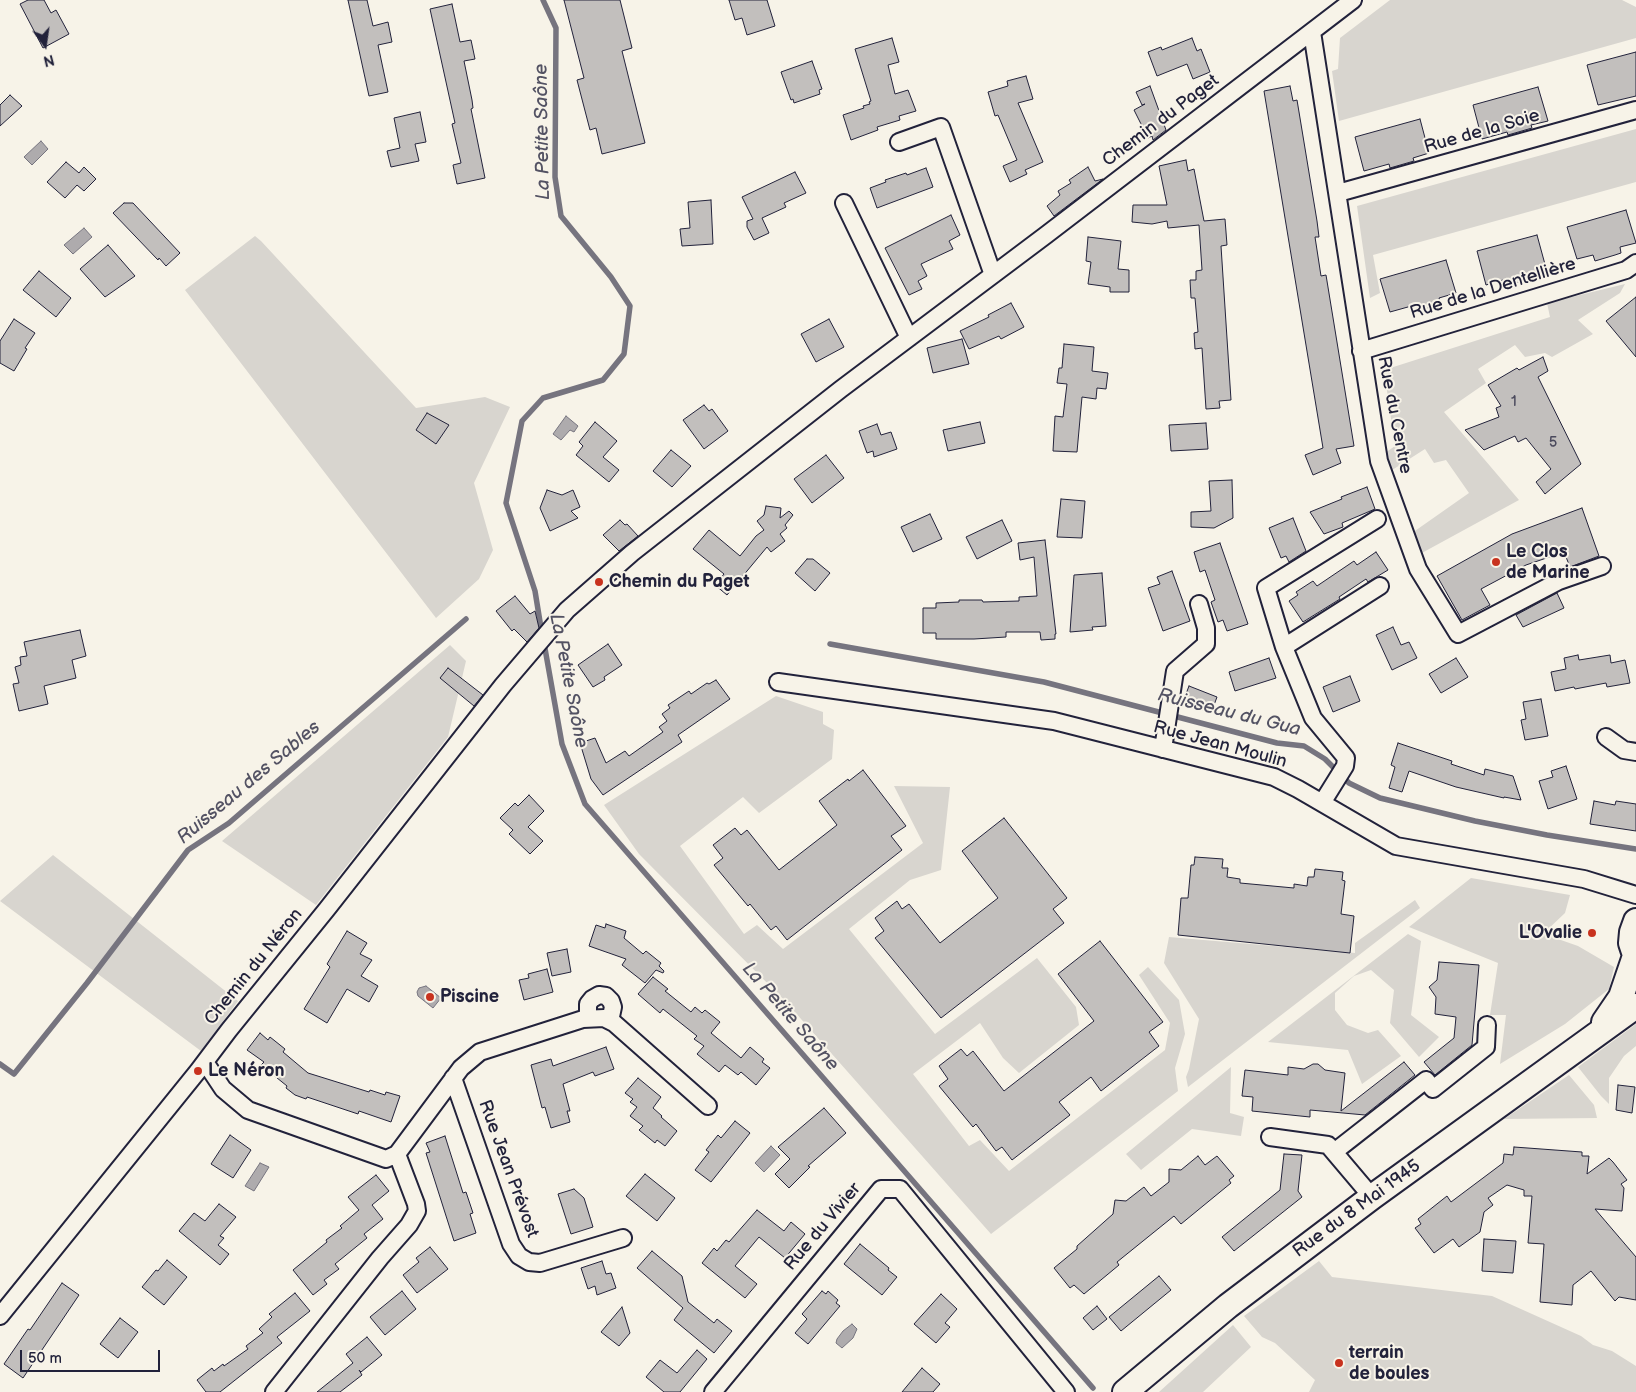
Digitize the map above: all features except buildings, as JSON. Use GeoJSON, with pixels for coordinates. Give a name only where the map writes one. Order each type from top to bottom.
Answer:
{"type":"FeatureCollection","features":[{"type":"Feature","properties":{"kind":"street","name":"Chemin du Paget"},"geometry":{"type":"LineString","coordinates":[[544,637],[567,610],[632,553],[833,395],[1353,0]]}},
{"type":"Feature","properties":{"kind":"street","name":"Rue du Centre"},"geometry":{"type":"LineString","coordinates":[[1312,32],[1379,461],[1418,569],[1458,634],[1559,581],[1602,566]]}},
{"type":"Feature","properties":{"kind":"street","name":"Rue de la Soie"},"geometry":{"type":"LineString","coordinates":[[1338,193],[1636,110]]}},
{"type":"Feature","properties":{"kind":"street"},"geometry":{"type":"LineString","coordinates":[[899,142],[941,127],[993,275]]}},
{"type":"Feature","properties":{"kind":"street"},"geometry":{"type":"LineString","coordinates":[[844,203],[909,338]]}},
{"type":"Feature","properties":{"kind":"street","name":"Rue de la Dentellière"},"geometry":{"type":"LineString","coordinates":[[1361,350],[1626,270],[1636,264]]}},
{"type":"Feature","properties":{"kind":"street"},"geometry":{"type":"LineString","coordinates":[[1322,803],[1345,766],[1346,758],[1313,718],[1284,647],[1266,588],[1377,519]]}},
{"type":"Feature","properties":{"kind":"street"},"geometry":{"type":"LineString","coordinates":[[1284,647],[1380,586]]}},
{"type":"Feature","properties":{"kind":"street"},"geometry":{"type":"LineString","coordinates":[[1163,749],[1175,671],[1206,644],[1206,628],[1200,604]]}},
{"type":"Feature","properties":{"kind":"street","name":"Chemin du Néron"},"geometry":{"type":"LineString","coordinates":[[0,1316],[327,909],[503,685],[544,637]]}},
{"type":"Feature","properties":{"kind":"street","name":"Rue Jean Moulin"},"geometry":{"type":"LineString","coordinates":[[778,682],[1054,721],[1274,777],[1396,846],[1584,879],[1636,895]]}},
{"type":"Feature","properties":{"kind":"street"},"geometry":{"type":"LineString","coordinates":[[1606,737],[1624,750],[1636,752]]}},
{"type":"Feature","properties":{"kind":"street"},"geometry":{"type":"LineString","coordinates":[[1636,921],[1632,932],[1632,943],[1636,957]]}},
{"type":"Feature","properties":{"kind":"street","name":"Rue du 8 Mai 1945"},"geometry":{"type":"LineString","coordinates":[[1595,1034],[1622,997],[1636,957]]}},
{"type":"Feature","properties":{"kind":"street"},"geometry":{"type":"LineString","coordinates":[[588,1018],[588,1004],[599,995],[606,996],[614,1007],[610,1021]]}},
{"type":"Feature","properties":{"kind":"street","name":"Rue du 8 Mai 1945"},"geometry":{"type":"LineString","coordinates":[[1125,1392],[1228,1306],[1372,1197],[1636,1006]]}},
{"type":"Feature","properties":{"kind":"street"},"geometry":{"type":"LineString","coordinates":[[205,1062],[223,1089],[248,1110],[386,1159],[397,1154],[461,1068],[480,1052],[588,1018],[604,1018],[614,1023],[708,1106]]}},
{"type":"Feature","properties":{"kind":"street"},"geometry":{"type":"LineString","coordinates":[[1334,1152],[1426,1080],[1433,1089],[1486,1047],[1487,1025]]}},
{"type":"Feature","properties":{"kind":"street","name":"Rue Jean Prévost"},"geometry":{"type":"LineString","coordinates":[[454,1078],[511,1244],[518,1256],[529,1262],[540,1263],[623,1238]]}},
{"type":"Feature","properties":{"kind":"street"},"geometry":{"type":"LineString","coordinates":[[1270,1137],[1328,1144],[1372,1197]]}},
{"type":"Feature","properties":{"kind":"street"},"geometry":{"type":"LineString","coordinates":[[274,1392],[409,1225],[417,1211],[397,1154]]}},
{"type":"Feature","properties":{"kind":"street","name":"Rue du Vivier"},"geometry":{"type":"LineString","coordinates":[[713,1392],[880,1189],[900,1189],[1066,1392]]}},
{"type":"Feature","properties":{"kind":"shaded area"},"geometry":{"type":"Polygon","coordinates":[[[1390,0],[1622,0],[1636,7],[1636,38],[1339,121],[1332,71],[1338,69],[1340,38],[1390,0]]]}},
{"type":"Feature","properties":{"kind":"shaded area"},"geometry":{"type":"Polygon","coordinates":[[[1636,129],[1636,182],[1373,255],[1380,293],[1370,298],[1357,206],[1636,129]]]}},
{"type":"Feature","properties":{"kind":"shaded area"},"geometry":{"type":"Polygon","coordinates":[[[41,141],[48,149],[32,165],[24,157],[41,141]]]}},
{"type":"Feature","properties":{"kind":"shaded area"},"geometry":{"type":"Polygon","coordinates":[[[84,228],[92,237],[73,254],[64,245],[84,228]]]}},
{"type":"Feature","properties":{"kind":"shaded area"},"geometry":{"type":"Polygon","coordinates":[[[255,236],[416,408],[485,397],[510,407],[474,483],[493,550],[479,579],[436,618],[185,290],[255,236]]]}},
{"type":"Feature","properties":{"kind":"shaded area"},"geometry":{"type":"Polygon","coordinates":[[[1625,284],[1620,293],[1578,320],[1593,334],[1552,357],[1545,353],[1525,357],[1515,345],[1478,369],[1486,383],[1444,412],[1519,500],[1420,554],[1412,533],[1469,493],[1446,460],[1434,463],[1425,449],[1389,472],[1385,453],[1395,446],[1384,370],[1550,317],[1547,303],[1625,284]]]}},
{"type":"Feature","properties":{"kind":"shaded area"},"geometry":{"type":"Polygon","coordinates":[[[566,416],[578,426],[574,432],[570,430],[561,440],[553,434],[566,416]]]}},
{"type":"Feature","properties":{"kind":"shaded area"},"geometry":{"type":"Polygon","coordinates":[[[450,645],[466,661],[448,737],[316,905],[222,841],[450,645]]]}},
{"type":"Feature","properties":{"kind":"shaded area"},"geometry":{"type":"Polygon","coordinates":[[[776,696],[823,712],[823,724],[834,730],[832,759],[759,813],[743,797],[680,846],[744,934],[757,925],[783,949],[923,843],[894,786],[950,787],[941,870],[910,880],[849,929],[935,1034],[1037,958],[1076,1007],[1079,1025],[1019,1073],[1003,1058],[980,1023],[913,1074],[969,1146],[980,1140],[1009,1171],[1165,1050],[1170,1023],[1139,975],[1148,967],[1179,1000],[1185,1034],[1175,1068],[1178,1091],[991,1234],[786,1002],[639,854],[604,805],[776,696]]]}},
{"type":"Feature","properties":{"kind":"shaded area"},"geometry":{"type":"Polygon","coordinates":[[[53,855],[238,1001],[201,1051],[0,901],[53,855]]]}},
{"type":"Feature","properties":{"kind":"shaded area"},"geometry":{"type":"Polygon","coordinates":[[[1471,878],[1570,895],[1565,913],[1545,932],[1578,946],[1614,967],[1609,989],[1565,1024],[1500,1064],[1506,1015],[1490,1015],[1498,963],[1409,927],[1471,878]]]}},
{"type":"Feature","properties":{"kind":"shaded area"},"geometry":{"type":"Polygon","coordinates":[[[1415,900],[1420,908],[1188,1087],[1186,1077],[1199,1019],[1164,963],[1169,937],[1355,953],[1355,943],[1415,900]]]}},
{"type":"Feature","properties":{"kind":"shaded area"},"geometry":{"type":"Polygon","coordinates":[[[1408,934],[1421,941],[1411,1015],[1439,1037],[1419,1057],[1390,1023],[1394,990],[1371,970],[1354,976],[1335,993],[1335,1010],[1347,1025],[1368,1033],[1378,1030],[1401,1056],[1362,1084],[1348,1050],[1268,1042],[1408,934]]]}},
{"type":"Feature","properties":{"kind":"shaded area","name":"Piscine"},"geometry":{"type":"Polygon","coordinates":[[[426,986],[441,998],[433,1008],[418,996],[419,988],[426,986]]]}},
{"type":"Feature","properties":{"kind":"shaded area"},"geometry":{"type":"Polygon","coordinates":[[[1636,1024],[1636,1046],[1624,1056],[1609,1078],[1609,1104],[1578,1067],[1636,1024]]]}},
{"type":"Feature","properties":{"kind":"shaded area"},"geometry":{"type":"Polygon","coordinates":[[[1231,1067],[1230,1113],[1244,1117],[1241,1136],[1192,1129],[1141,1170],[1126,1154],[1231,1067]]]}},
{"type":"Feature","properties":{"kind":"shaded area"},"geometry":{"type":"Polygon","coordinates":[[[1569,1075],[1594,1105],[1597,1118],[1504,1119],[1569,1075]]]}},
{"type":"Feature","properties":{"kind":"shaded area"},"geometry":{"type":"Polygon","coordinates":[[[771,1146],[780,1155],[764,1172],[755,1163],[771,1146]]]}},
{"type":"Feature","properties":{"kind":"shaded area"},"geometry":{"type":"Polygon","coordinates":[[[260,1163],[269,1167],[254,1191],[245,1186],[260,1163]]]}},
{"type":"Feature","properties":{"kind":"shaded area"},"geometry":{"type":"Polygon","coordinates":[[[1319,1261],[1332,1277],[1492,1296],[1581,1336],[1593,1345],[1612,1351],[1636,1366],[1636,1392],[1309,1392],[1315,1380],[1275,1343],[1262,1337],[1244,1316],[1319,1261]]]}},
{"type":"Feature","properties":{"kind":"shaded area"},"geometry":{"type":"Polygon","coordinates":[[[852,1324],[857,1329],[853,1338],[842,1348],[836,1343],[837,1339],[852,1324]]]}},
{"type":"Feature","properties":{"kind":"shaded area"},"geometry":{"type":"Polygon","coordinates":[[[1233,1325],[1251,1347],[1203,1392],[1159,1392],[1233,1325]]]}},
{"type":"Feature","properties":{"kind":"waterway","name":"La Petite Saône"},"geometry":{"type":"LineString","coordinates":[[542,634],[535,591],[506,503],[522,421],[543,398],[603,380],[624,354],[630,306],[611,277],[561,216],[555,177],[556,28],[543,0]]}},
{"type":"Feature","properties":{"kind":"waterway","name":"Ruisseau des Sables"},"geometry":{"type":"LineString","coordinates":[[0,1064],[14,1074],[87,983],[188,850],[229,823],[466,619]]}},
{"type":"Feature","properties":{"kind":"waterway","name":"La Petite Saône"},"geometry":{"type":"LineString","coordinates":[[544,643],[562,744],[585,804],[1093,1388]]}},
{"type":"Feature","properties":{"kind":"waterway","name":"Ruisseau du Gua"},"geometry":{"type":"LineString","coordinates":[[830,644],[1044,682],[1277,743],[1304,746],[1325,759],[1349,783],[1380,798],[1475,821],[1636,849]]}},
{"type":"Feature","properties":{"kind":"place","name":"Le Clos de Marine"},"geometry":{"type":"Point","coordinates":[1496,562]}},
{"type":"Feature","properties":{"kind":"place","name":"Chemin du Paget"},"geometry":{"type":"Point","coordinates":[599,582]}},
{"type":"Feature","properties":{"kind":"place","name":"L'Ovalie"},"geometry":{"type":"Point","coordinates":[1592,933]}},
{"type":"Feature","properties":{"kind":"place","name":"Piscine"},"geometry":{"type":"Point","coordinates":[430,997]}},
{"type":"Feature","properties":{"kind":"place","name":"Le Néron"},"geometry":{"type":"Point","coordinates":[198,1071]}},
{"type":"Feature","properties":{"kind":"place","name":"terrain de boules"},"geometry":{"type":"Point","coordinates":[1339,1363]}}]}
